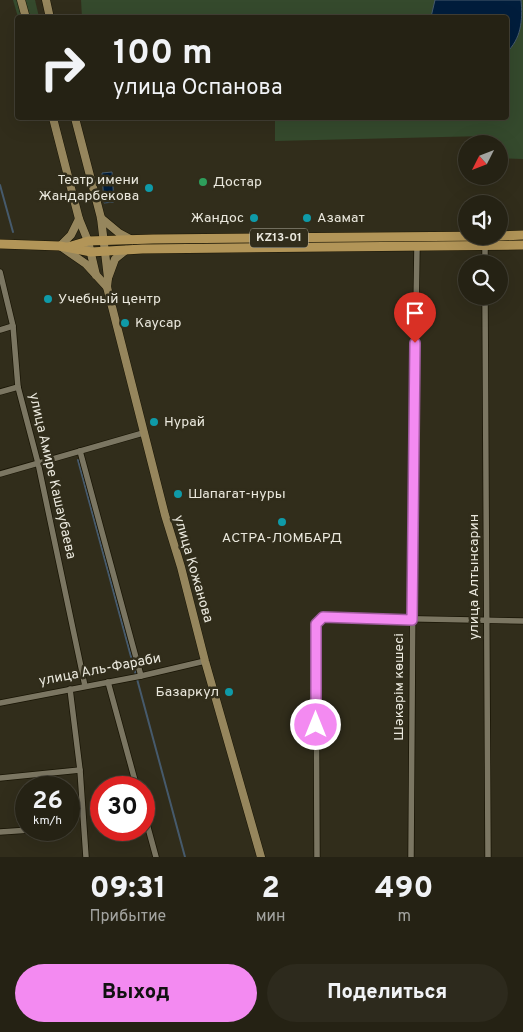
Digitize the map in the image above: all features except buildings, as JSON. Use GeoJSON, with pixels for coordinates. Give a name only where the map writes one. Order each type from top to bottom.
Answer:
{"type":"FeatureCollection","features":[{"type":"Feature","properties":{"kind":"main road"},"geometry":{"type":"LineString","coordinates":[[21,0],[25,15]]}},
{"type":"Feature","properties":{"kind":"main road"},"geometry":{"type":"LineString","coordinates":[[46,0],[49,15]]}},
{"type":"Feature","properties":{"kind":"main road","name":"улица Кожанова"},"geometry":{"type":"LineString","coordinates":[[54,120],[79,220],[88,242],[96,275],[106,287],[165,515],[182,567],[205,661],[261,857]]}},
{"type":"Feature","properties":{"kind":"main road","name":"улица Кожанова"},"geometry":{"type":"LineString","coordinates":[[76,120],[100,218],[108,278],[106,287]]}},
{"type":"Feature","properties":{"kind":"main road"},"geometry":{"type":"LineString","coordinates":[[100,218],[119,234],[133,241]]}},
{"type":"Feature","properties":{"kind":"main road"},"geometry":{"type":"LineString","coordinates":[[79,220],[63,247],[86,264],[96,275]]}},
{"type":"Feature","properties":{"kind":"main road"},"geometry":{"type":"LineString","coordinates":[[508,236],[523,235]]}},
{"type":"Feature","properties":{"kind":"main road","name":"KZ13-01"},"geometry":{"type":"LineString","coordinates":[[63,247],[88,242],[133,241],[458,241]]}},
{"type":"Feature","properties":{"kind":"main road","name":"KZ13-01"},"geometry":{"type":"LineString","coordinates":[[0,244],[63,247],[91,252],[104,252],[296,247],[417,247],[458,243]]}},
{"type":"Feature","properties":{"kind":"main road","name":"KZ13-01"},"geometry":{"type":"LineString","coordinates":[[508,243],[523,245]]}},
{"type":"Feature","properties":{"kind":"main road"},"geometry":{"type":"LineString","coordinates":[[108,278],[115,259],[126,250]]}},
{"type":"Feature","properties":{"kind":"street","name":"Шәкәрім көшесі"},"geometry":{"type":"LineString","coordinates":[[411,857],[417,247]]}},
{"type":"Feature","properties":{"kind":"street","name":"улица Амире Кашаубаева"},"geometry":{"type":"LineString","coordinates":[[0,272],[13,326],[18,388],[38,463],[85,686]]}},
{"type":"Feature","properties":{"kind":"street","name":"улица Алтынсарин"},"geometry":{"type":"LineString","coordinates":[[486,305],[488,857]]}},
{"type":"Feature","properties":{"kind":"street"},"geometry":{"type":"LineString","coordinates":[[0,330],[13,326]]}},
{"type":"Feature","properties":{"kind":"street"},"geometry":{"type":"LineString","coordinates":[[0,392],[18,388]]}},
{"type":"Feature","properties":{"kind":"street"},"geometry":{"type":"LineString","coordinates":[[0,474],[143,433]]}},
{"type":"Feature","properties":{"kind":"street"},"geometry":{"type":"LineString","coordinates":[[80,451],[141,676]]}},
{"type":"Feature","properties":{"kind":"street"},"geometry":{"type":"LineString","coordinates":[[317,857],[316,624],[323,617],[523,621]]}},
{"type":"Feature","properties":{"kind":"street","name":"улица Аль-Фараби"},"geometry":{"type":"LineString","coordinates":[[0,702],[141,676],[205,661]]}},
{"type":"Feature","properties":{"kind":"street"},"geometry":{"type":"LineString","coordinates":[[108,682],[134,776]]}},
{"type":"Feature","properties":{"kind":"street"},"geometry":{"type":"LineString","coordinates":[[70,690],[80,770],[86,857]]}},
{"type":"Feature","properties":{"kind":"street"},"geometry":{"type":"LineString","coordinates":[[0,778],[80,770]]}},
{"type":"Feature","properties":{"kind":"street"},"geometry":{"type":"LineString","coordinates":[[0,832],[15,831]]}},
{"type":"Feature","properties":{"kind":"street"},"geometry":{"type":"LineString","coordinates":[[152,841],[156,857]]}},
{"type":"Feature","properties":{"kind":"green space"},"geometry":{"type":"Polygon","coordinates":[[[13,0],[35,0],[39,15],[17,15],[13,0]]]}},
{"type":"Feature","properties":{"kind":"green space"},"geometry":{"type":"Polygon","coordinates":[[[81,0],[523,0],[523,159],[508,158],[508,135],[275,141],[275,120],[509,120],[509,15],[82,15],[81,0]]]}},
{"type":"Feature","properties":{"kind":"water"},"geometry":{"type":"Polygon","coordinates":[[[435,0],[521,0],[522,15],[520,29],[515,42],[509,50],[509,15],[431,15],[435,0]]]}},
{"type":"Feature","properties":{"kind":"water"},"geometry":{"type":"Polygon","coordinates":[[[112,172],[114,202],[104,203],[102,173],[112,172]]]}},
{"type":"Feature","properties":{"kind":"waterway"},"geometry":{"type":"LineString","coordinates":[[0,185],[13,232]]}},
{"type":"Feature","properties":{"kind":"waterway"},"geometry":{"type":"LineString","coordinates":[[78,460],[185,857]]}},
{"type":"Feature","properties":{"kind":"place","name":"Достар"},"geometry":{"type":"Point","coordinates":[203,182]}},
{"type":"Feature","properties":{"kind":"place","name":"Театр имени Жандарбекова"},"geometry":{"type":"Point","coordinates":[149,188]}},
{"type":"Feature","properties":{"kind":"place","name":"Жандос"},"geometry":{"type":"Point","coordinates":[254,218]}},
{"type":"Feature","properties":{"kind":"place","name":"Азамат"},"geometry":{"type":"Point","coordinates":[307,218]}},
{"type":"Feature","properties":{"kind":"place","name":"Учебный центр"},"geometry":{"type":"Point","coordinates":[48,299]}},
{"type":"Feature","properties":{"kind":"place","name":"Каусар"},"geometry":{"type":"Point","coordinates":[125,323]}},
{"type":"Feature","properties":{"kind":"place","name":"Нурай"},"geometry":{"type":"Point","coordinates":[154,422]}},
{"type":"Feature","properties":{"kind":"place","name":"Шапагат-нуры"},"geometry":{"type":"Point","coordinates":[178,494]}},
{"type":"Feature","properties":{"kind":"place","name":"АСТРА-ЛОМБАРД"},"geometry":{"type":"Point","coordinates":[282,522]}},
{"type":"Feature","properties":{"kind":"place","name":"Базаркул"},"geometry":{"type":"Point","coordinates":[229,692]}},
{"type":"Feature","properties":{"kind":"route"},"geometry":{"type":"LineString","coordinates":[[316,725],[316,624],[323,617],[412,620],[415,343]]}}]}
